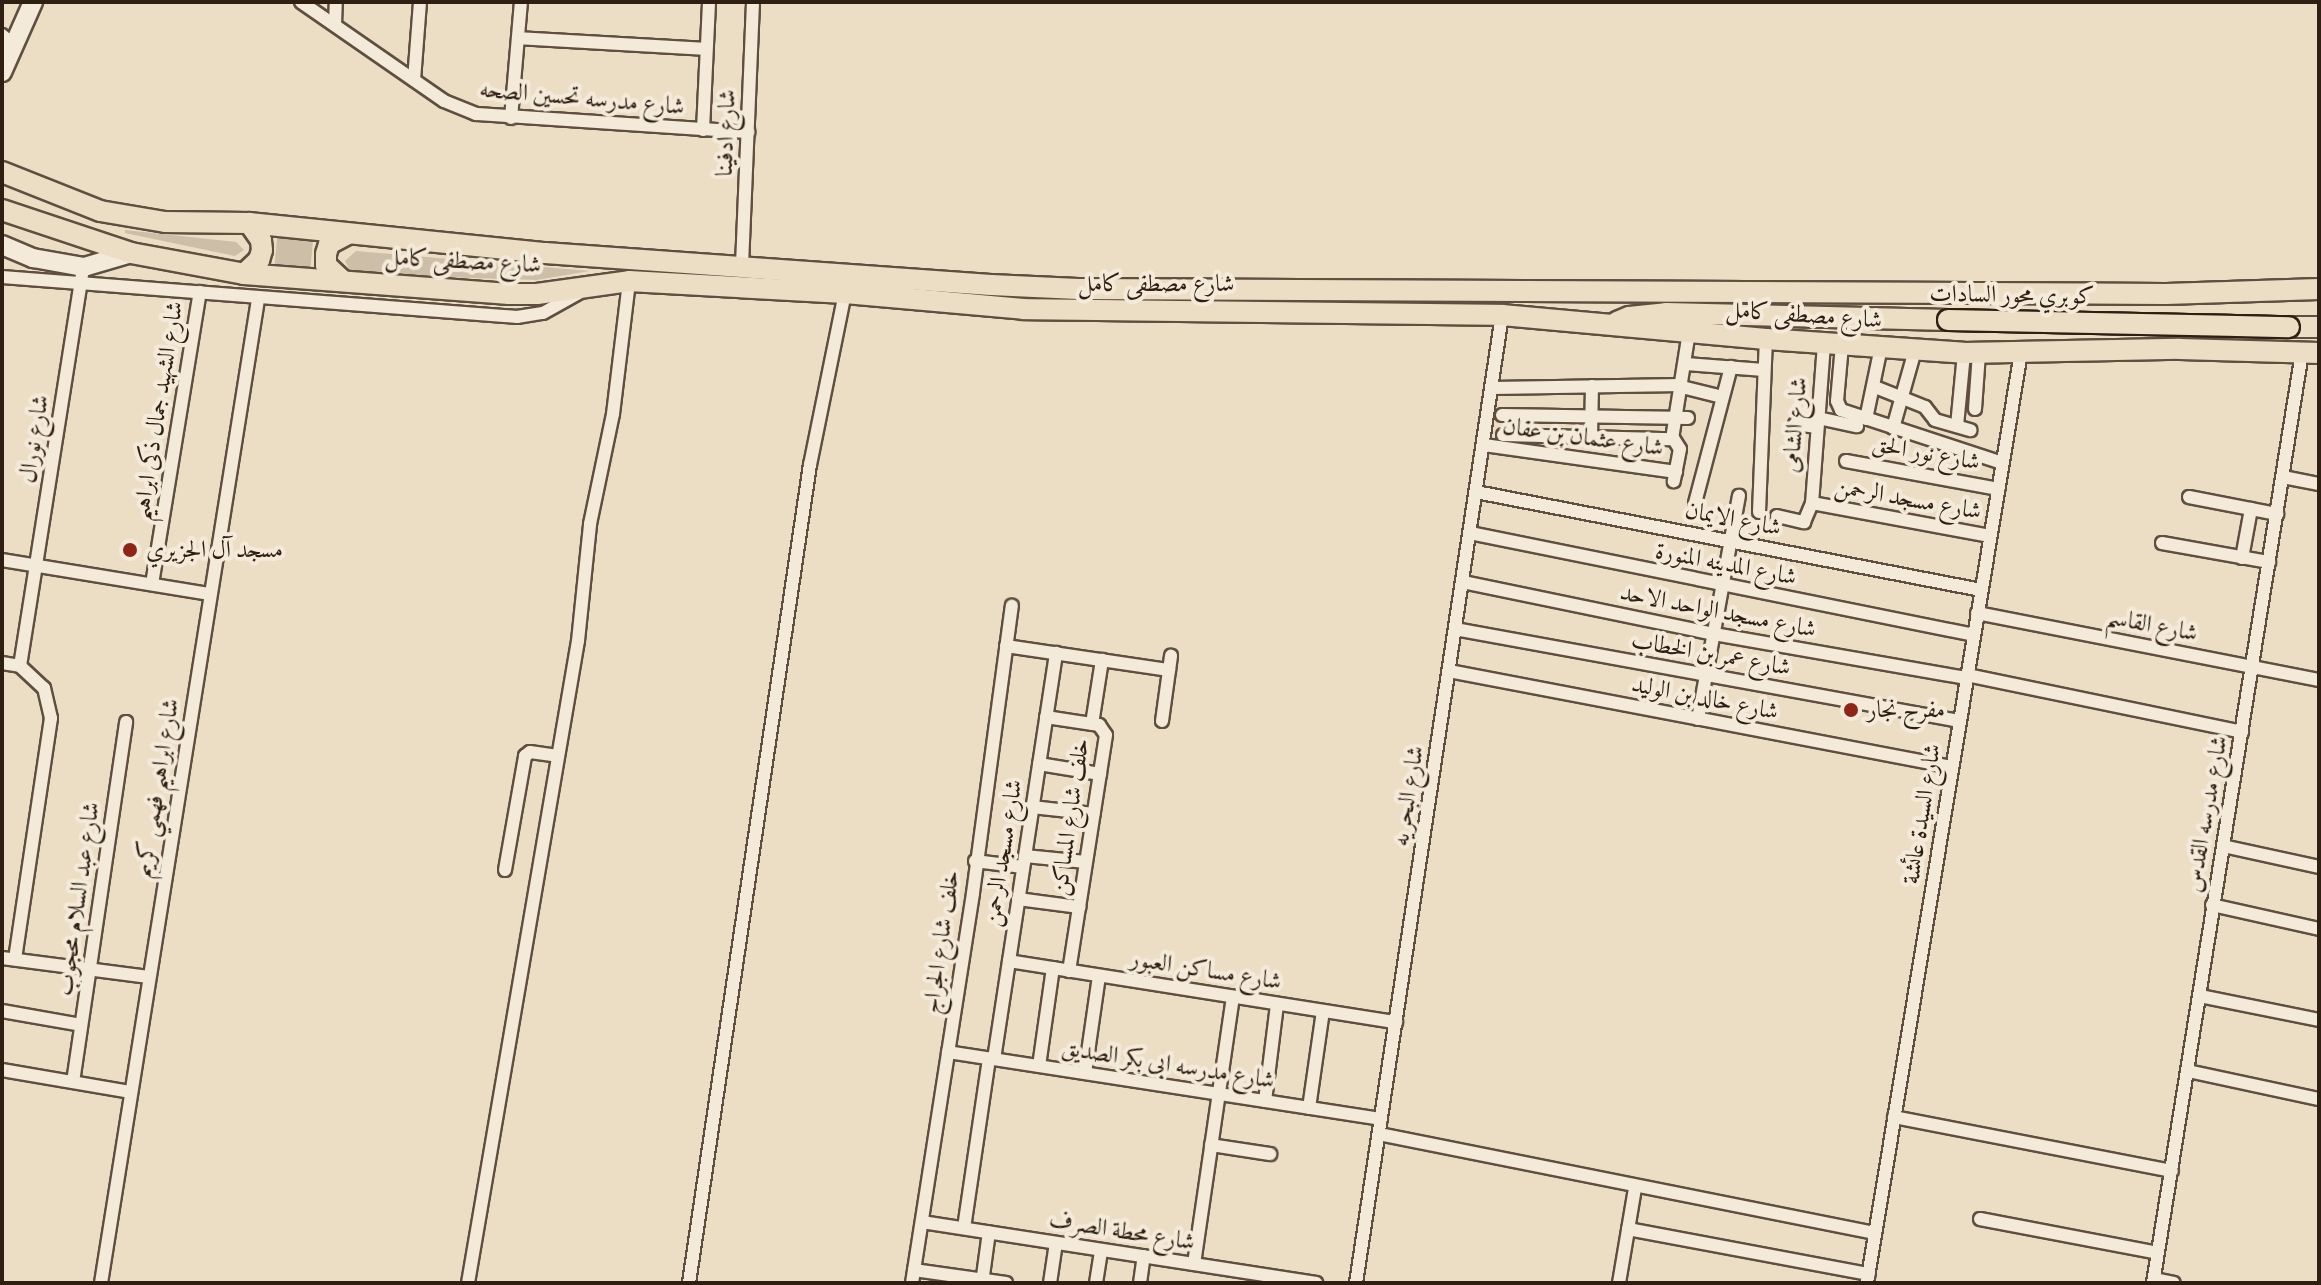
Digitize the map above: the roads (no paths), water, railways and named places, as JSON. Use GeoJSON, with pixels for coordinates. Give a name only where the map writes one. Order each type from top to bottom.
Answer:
{"type":"FeatureCollection","features":[{"type":"Feature","properties":{"kind":"main road"},"geometry":{"type":"LineString","coordinates":[[2,72],[8,41],[33,2]]}},
{"type":"Feature","properties":{"kind":"main road","name":"شارع مصطفى كامل"},"geometry":{"type":"LineString","coordinates":[[2,172],[100,211],[165,222],[249,223],[545,253],[1078,289],[2166,294],[2319,289]]}},
{"type":"Feature","properties":{"kind":"main road","name":"شارع مصطفى كامل"},"geometry":{"type":"LineString","coordinates":[[2,210],[131,253],[244,274],[509,294],[629,281],[845,293],[1023,309],[1502,315],[1766,339],[1972,353],[2180,349],[2311,353]]}},
{"type":"Feature","properties":{"kind":"main road"},"geometry":{"type":"LineString","coordinates":[[244,274],[259,260],[262,250],[257,231],[249,223]]}},
{"type":"Feature","properties":{"kind":"main road"},"geometry":{"type":"LineString","coordinates":[[342,280],[326,265],[326,254],[329,244],[348,234]]}},
{"type":"Feature","properties":{"kind":"main road"},"geometry":{"type":"LineString","coordinates":[[2,245],[82,274],[131,253]]}},
{"type":"Feature","properties":{"kind":"main road"},"geometry":{"type":"LineString","coordinates":[[2070,293],[2086,301],[2095,316],[2094,334],[2074,351]]}},
{"type":"Feature","properties":{"kind":"main road"},"geometry":{"type":"LineString","coordinates":[[2166,294],[2152,308],[2150,327],[2161,344],[2180,349]]}},
{"type":"Feature","properties":{"kind":"main road","name":"كوبري محور السادات"},"geometry":{"type":"LineString","coordinates":[[1610,325],[1629,317],[1666,313],[2319,327]]}},
{"type":"Feature","properties":{"kind":"street","name":"شارع مدرسه تحسين الصحه"},"geometry":{"type":"LineString","coordinates":[[301,2],[460,109],[511,118],[748,132]]}},
{"type":"Feature","properties":{"kind":"street"},"geometry":{"type":"LineString","coordinates":[[335,25],[336,2]]}},
{"type":"Feature","properties":{"kind":"street"},"geometry":{"type":"LineString","coordinates":[[414,80],[420,2]]}},
{"type":"Feature","properties":{"kind":"street"},"geometry":{"type":"LineString","coordinates":[[511,118],[521,2]]}},
{"type":"Feature","properties":{"kind":"street"},"geometry":{"type":"LineString","coordinates":[[703,130],[709,2]]}},
{"type":"Feature","properties":{"kind":"street","name":"شارع ادفينا"},"geometry":{"type":"LineString","coordinates":[[742,265],[753,2]]}},
{"type":"Feature","properties":{"kind":"street"},"geometry":{"type":"LineString","coordinates":[[518,38],[706,49]]}},
{"type":"Feature","properties":{"kind":"street"},"geometry":{"type":"LineString","coordinates":[[2,277],[82,274],[258,299],[517,317],[543,313],[589,287]]}},
{"type":"Feature","properties":{"kind":"street","name":"شارع نورال"},"geometry":{"type":"LineString","coordinates":[[20,666],[82,274]]}},
{"type":"Feature","properties":{"kind":"street"},"geometry":{"type":"LineString","coordinates":[[468,1283],[578,641],[590,524],[616,398],[629,281]]}},
{"type":"Feature","properties":{"kind":"street","name":"شارع الشهيد جمال ذكى ابراهيم"},"geometry":{"type":"LineString","coordinates":[[152,584],[200,292]]}},
{"type":"Feature","properties":{"kind":"street"},"geometry":{"type":"LineString","coordinates":[[689,1283],[810,465],[845,293]]}},
{"type":"Feature","properties":{"kind":"street","name":"شارع ابراهيم فهمي كريم"},"geometry":{"type":"LineString","coordinates":[[101,1283],[258,299]]}},
{"type":"Feature","properties":{"kind":"street","name":"شارع البحريه"},"geometry":{"type":"LineString","coordinates":[[1356,1283],[1476,492],[1497,388],[1502,315]]}},
{"type":"Feature","properties":{"kind":"street"},"geometry":{"type":"LineString","coordinates":[[1689,332],[1682,386],[1682,418],[1673,438],[1591,437],[1503,441],[1497,388],[1682,386],[1722,397]]}},
{"type":"Feature","properties":{"kind":"street"},"geometry":{"type":"LineString","coordinates":[[1759,512],[1766,339]]}},
{"type":"Feature","properties":{"kind":"street"},"geometry":{"type":"LineString","coordinates":[[1833,344],[1837,404],[1861,422]]}},
{"type":"Feature","properties":{"kind":"street","name":"شارع الشامى"},"geometry":{"type":"LineString","coordinates":[[1815,505],[1818,423],[1833,344]]}},
{"type":"Feature","properties":{"kind":"street"},"geometry":{"type":"LineString","coordinates":[[1861,422],[1875,387],[1881,347]]}},
{"type":"Feature","properties":{"kind":"street"},"geometry":{"type":"LineString","coordinates":[[1893,428],[1904,398],[1915,350]]}},
{"type":"Feature","properties":{"kind":"street"},"geometry":{"type":"LineString","coordinates":[[1972,353],[1975,409]]}},
{"type":"Feature","properties":{"kind":"street"},"geometry":{"type":"LineString","coordinates":[[1938,443],[1951,424],[1972,353]]}},
{"type":"Feature","properties":{"kind":"street","name":"شارع السيدة عائشة"},"geometry":{"type":"LineString","coordinates":[[1868,1278],[2021,353]]}},
{"type":"Feature","properties":{"kind":"street","name":"شارع مدرسه القدس"},"geometry":{"type":"LineString","coordinates":[[2154,1281],[2283,477],[2311,353]]}},
{"type":"Feature","properties":{"kind":"street"},"geometry":{"type":"LineString","coordinates":[[1686,364],[1764,370]]}},
{"type":"Feature","properties":{"kind":"street"},"geometry":{"type":"LineString","coordinates":[[1695,503],[1731,367]]}},
{"type":"Feature","properties":{"kind":"street"},"geometry":{"type":"LineString","coordinates":[[1591,437],[1592,386]]}},
{"type":"Feature","properties":{"kind":"street"},"geometry":{"type":"LineString","coordinates":[[1875,387],[1925,407],[1933,419],[1971,430]]}},
{"type":"Feature","properties":{"kind":"street"},"geometry":{"type":"LineString","coordinates":[[1502,415],[1682,418]]}},
{"type":"Feature","properties":{"kind":"street"},"geometry":{"type":"LineString","coordinates":[[1795,424],[1861,422],[1893,428],[2002,463]]}},
{"type":"Feature","properties":{"kind":"street","name":"شارع عثمان بن عفان"},"geometry":{"type":"LineString","coordinates":[[1484,445],[1503,441],[1675,476],[1680,449],[1673,438]]}},
{"type":"Feature","properties":{"kind":"street","name":"شارع نور الحق"},"geometry":{"type":"LineString","coordinates":[[1846,461],[1998,489]]}},
{"type":"Feature","properties":{"kind":"street"},"geometry":{"type":"LineString","coordinates":[[2283,477],[2319,484]]}},
{"type":"Feature","properties":{"kind":"street","name":"شارع الايمان"},"geometry":{"type":"LineString","coordinates":[[1476,492],[1981,590]]}},
{"type":"Feature","properties":{"kind":"street"},"geometry":{"type":"LineString","coordinates":[[1698,719],[1739,496]]}},
{"type":"Feature","properties":{"kind":"street"},"geometry":{"type":"LineString","coordinates":[[2189,497],[2277,514]]}},
{"type":"Feature","properties":{"kind":"street"},"geometry":{"type":"LineString","coordinates":[[1777,516],[1804,522],[1815,505]]}},
{"type":"Feature","properties":{"kind":"street","name":"شارع مسجد الرحمن"},"geometry":{"type":"LineString","coordinates":[[1815,505],[1990,536]]}},
{"type":"Feature","properties":{"kind":"street"},"geometry":{"type":"LineString","coordinates":[[2242,558],[2251,509]]}},
{"type":"Feature","properties":{"kind":"street","name":"شارع المدينه المنورة"},"geometry":{"type":"LineString","coordinates":[[1470,533],[1974,635]]}},
{"type":"Feature","properties":{"kind":"street"},"geometry":{"type":"LineString","coordinates":[[2162,543],[2269,562]]}},
{"type":"Feature","properties":{"kind":"street"},"geometry":{"type":"LineString","coordinates":[[2,560],[210,594]]}},
{"type":"Feature","properties":{"kind":"street","name":"شارع مسجد الواحد الاحد"},"geometry":{"type":"LineString","coordinates":[[1463,582],[1714,634],[1967,676],[2242,732]]}},
{"type":"Feature","properties":{"kind":"street","name":"خلف شارع الجراج"},"geometry":{"type":"LineString","coordinates":[[913,1276],[1012,606]]}},
{"type":"Feature","properties":{"kind":"street","name":"شارع القاسم"},"geometry":{"type":"LineString","coordinates":[[1977,613],[2319,680]]}},
{"type":"Feature","properties":{"kind":"street","name":"شارع عمر بن الخطاب"},"geometry":{"type":"LineString","coordinates":[[1455,629],[1959,721]]}},
{"type":"Feature","properties":{"kind":"street"},"geometry":{"type":"LineString","coordinates":[[1006,646],[1169,670]]}},
{"type":"Feature","properties":{"kind":"street","name":"شارع مسجد الرحمن"},"geometry":{"type":"LineString","coordinates":[[964,1228],[1056,653]]}},
{"type":"Feature","properties":{"kind":"street"},"geometry":{"type":"LineString","coordinates":[[1162,721],[1171,656]]}},
{"type":"Feature","properties":{"kind":"street"},"geometry":{"type":"LineString","coordinates":[[1092,724],[1102,660]]}},
{"type":"Feature","properties":{"kind":"street"},"geometry":{"type":"LineString","coordinates":[[2,663],[20,666],[44,688],[51,718],[8,958],[149,977]]}},
{"type":"Feature","properties":{"kind":"street"},"geometry":{"type":"LineString","coordinates":[[2,673],[20,666]]}},
{"type":"Feature","properties":{"kind":"street","name":"شارع خالد بن الوليد"},"geometry":{"type":"LineString","coordinates":[[1449,671],[1952,767]]}},
{"type":"Feature","properties":{"kind":"street","name":"خلف شارع المساكن"},"geometry":{"type":"LineString","coordinates":[[1046,717],[1102,726],[1106,735],[1069,971]]}},
{"type":"Feature","properties":{"kind":"street","name":"شارع عبد السلام محجوب"},"geometry":{"type":"LineString","coordinates":[[73,1082],[126,722]]}},
{"type":"Feature","properties":{"kind":"street"},"geometry":{"type":"LineString","coordinates":[[505,870],[525,756],[530,752],[558,756]]}},
{"type":"Feature","properties":{"kind":"street"},"geometry":{"type":"LineString","coordinates":[[1039,764],[1100,774]]}},
{"type":"Feature","properties":{"kind":"street"},"geometry":{"type":"LineString","coordinates":[[1032,807],[1094,814]]}},
{"type":"Feature","properties":{"kind":"street"},"geometry":{"type":"LineString","coordinates":[[2223,846],[2319,867]]}},
{"type":"Feature","properties":{"kind":"street"},"geometry":{"type":"LineString","coordinates":[[975,861],[1086,862]]}},
{"type":"Feature","properties":{"kind":"street"},"geometry":{"type":"LineString","coordinates":[[1018,899],[1079,907]]}},
{"type":"Feature","properties":{"kind":"street"},"geometry":{"type":"LineString","coordinates":[[2212,905],[2319,929]]}},
{"type":"Feature","properties":{"kind":"street","name":"شارع مساكن العبور"},"geometry":{"type":"LineString","coordinates":[[1009,961],[1396,1022]]}},
{"type":"Feature","properties":{"kind":"street"},"geometry":{"type":"LineString","coordinates":[[1039,1066],[1053,968]]}},
{"type":"Feature","properties":{"kind":"street"},"geometry":{"type":"LineString","coordinates":[[1085,1073],[1099,976]]}},
{"type":"Feature","properties":{"kind":"street"},"geometry":{"type":"LineString","coordinates":[[2200,996],[2319,1020]]}},
{"type":"Feature","properties":{"kind":"street"},"geometry":{"type":"LineString","coordinates":[[1194,1264],[1233,997]]}},
{"type":"Feature","properties":{"kind":"street"},"geometry":{"type":"LineString","coordinates":[[1265,1101],[1277,1004]]}},
{"type":"Feature","properties":{"kind":"street"},"geometry":{"type":"LineString","coordinates":[[2,1011],[81,1025]]}},
{"type":"Feature","properties":{"kind":"street"},"geometry":{"type":"LineString","coordinates":[[1309,1108],[1323,1011]]}},
{"type":"Feature","properties":{"kind":"street","name":"شارع مدرسه ابى بكر الصديق"},"geometry":{"type":"LineString","coordinates":[[948,1052],[1381,1119]]}},
{"type":"Feature","properties":{"kind":"street"},"geometry":{"type":"LineString","coordinates":[[2,1070],[131,1092]]}},
{"type":"Feature","properties":{"kind":"street"},"geometry":{"type":"LineString","coordinates":[[2188,1071],[2319,1099]]}},
{"type":"Feature","properties":{"kind":"street"},"geometry":{"type":"LineString","coordinates":[[1894,1117],[2172,1171]]}},
{"type":"Feature","properties":{"kind":"street"},"geometry":{"type":"LineString","coordinates":[[1379,1134],[1635,1188],[1875,1233]]}},
{"type":"Feature","properties":{"kind":"street"},"geometry":{"type":"LineString","coordinates":[[1211,1145],[1270,1154]]}},
{"type":"Feature","properties":{"kind":"street"},"geometry":{"type":"LineString","coordinates":[[1619,1283],[1635,1188]]}},
{"type":"Feature","properties":{"kind":"street"},"geometry":{"type":"LineString","coordinates":[[1980,1219],[2158,1253]]}},
{"type":"Feature","properties":{"kind":"street","name":"شارع محطة الصرف"},"geometry":{"type":"LineString","coordinates":[[922,1222],[1194,1264],[1237,1277],[1316,1283]]}},
{"type":"Feature","properties":{"kind":"street"},"geometry":{"type":"LineString","coordinates":[[1628,1229],[1868,1278]]}},
{"type":"Feature","properties":{"kind":"street"},"geometry":{"type":"LineString","coordinates":[[982,1281],[989,1232]]}},
{"type":"Feature","properties":{"kind":"street"},"geometry":{"type":"LineString","coordinates":[[1050,1283],[1056,1243]]}},
{"type":"Feature","properties":{"kind":"street"},"geometry":{"type":"LineString","coordinates":[[1096,1283],[1101,1250]]}},
{"type":"Feature","properties":{"kind":"street"},"geometry":{"type":"LineString","coordinates":[[1140,1283],[1144,1256]]}},
{"type":"Feature","properties":{"kind":"street"},"geometry":{"type":"LineString","coordinates":[[913,1276],[1006,1283]]}},
{"type":"Feature","properties":{"kind":"street"},"geometry":{"type":"LineString","coordinates":[[2154,1281],[2174,1283]]}},
{"type":"Feature","properties":{"kind":"place","name":"مسجد آل الجزيري"},"geometry":{"type":"Point","coordinates":[130,550]}},
{"type":"Feature","properties":{"kind":"place","name":"مفرح نجار"},"geometry":{"type":"Point","coordinates":[1851,710]}}]}
